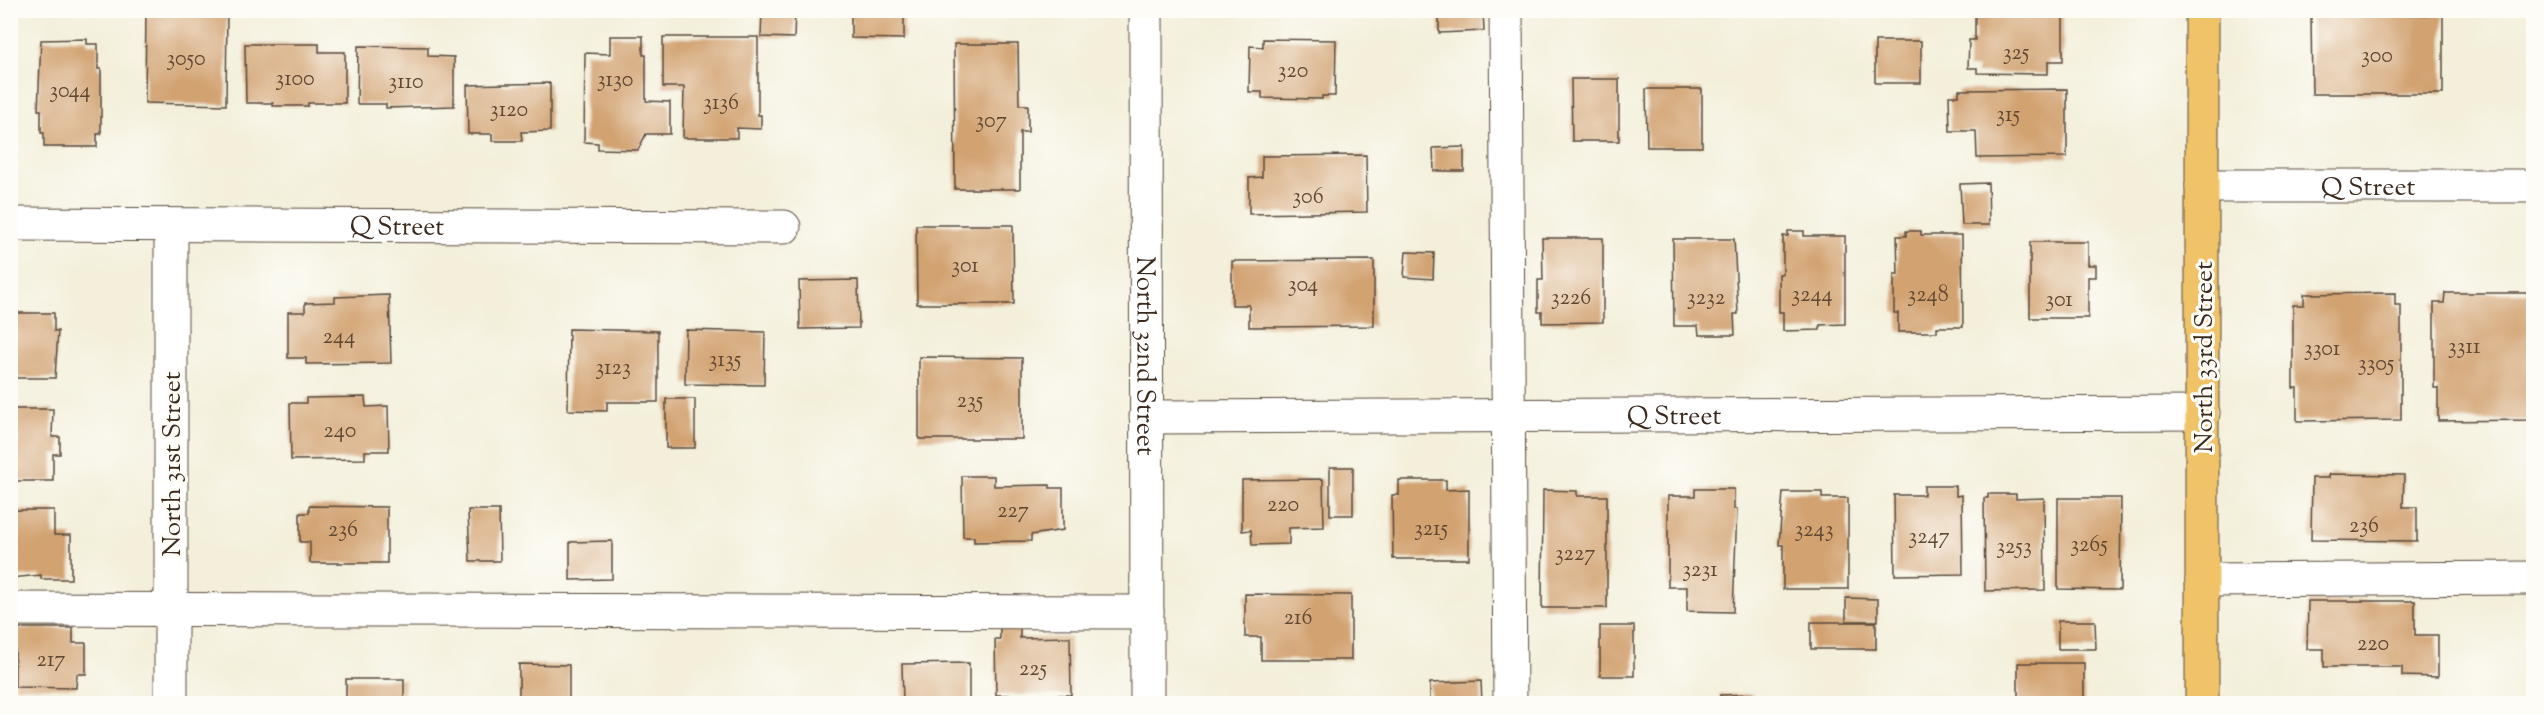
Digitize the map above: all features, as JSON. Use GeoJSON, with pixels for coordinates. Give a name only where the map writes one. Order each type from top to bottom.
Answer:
{"type":"FeatureCollection","features":[{"type":"Feature","properties":{"kind":"main road","name":"North 33rd Street"},"geometry":{"type":"LineString","coordinates":[[2202,10],[2202,704]]}},
{"type":"Feature","properties":{"kind":"street","name":"North 32nd Street"},"geometry":{"type":"LineString","coordinates":[[1146,10],[1147,704]]}},
{"type":"Feature","properties":{"kind":"street"},"geometry":{"type":"LineString","coordinates":[[1506,10],[1510,704]]}},
{"type":"Feature","properties":{"kind":"street","name":"Q Street"},"geometry":{"type":"LineString","coordinates":[[2202,186],[2534,186]]}},
{"type":"Feature","properties":{"kind":"street","name":"Q Street"},"geometry":{"type":"LineString","coordinates":[[10,224],[784,227]]}},
{"type":"Feature","properties":{"kind":"street","name":"North 31st Street"},"geometry":{"type":"LineString","coordinates":[[171,225],[171,704]]}},
{"type":"Feature","properties":{"kind":"street","name":"Q Street"},"geometry":{"type":"LineString","coordinates":[[1146,417],[2203,412]]}},
{"type":"Feature","properties":{"kind":"street"},"geometry":{"type":"LineString","coordinates":[[2202,580],[2534,578]]}},
{"type":"Feature","properties":{"kind":"street"},"geometry":{"type":"LineString","coordinates":[[10,609],[1147,612]]}},
{"type":"Feature","properties":{"kind":"building"},"geometry":{"type":"Polygon","coordinates":[[[146,10],[227,10],[226,105],[145,103],[146,10]]]}},
{"type":"Feature","properties":{"kind":"building"},"geometry":{"type":"Polygon","coordinates":[[[762,10],[795,10],[794,38],[761,37],[762,10]]]}},
{"type":"Feature","properties":{"kind":"building"},"geometry":{"type":"Polygon","coordinates":[[[851,10],[904,10],[904,39],[851,38],[851,10]]]}},
{"type":"Feature","properties":{"kind":"building"},"geometry":{"type":"Polygon","coordinates":[[[1439,10],[1483,10],[1484,31],[1439,33],[1439,10]]]}},
{"type":"Feature","properties":{"kind":"building"},"geometry":{"type":"Polygon","coordinates":[[[1975,10],[2063,10],[2063,61],[2048,61],[2048,74],[1977,73],[1977,68],[1968,68],[1969,40],[1975,40],[1975,10]]]}},
{"type":"Feature","properties":{"kind":"building"},"geometry":{"type":"Polygon","coordinates":[[[2311,15],[2443,15],[2443,94],[2312,94],[2311,15]]]}},
{"type":"Feature","properties":{"kind":"building"},"geometry":{"type":"Polygon","coordinates":[[[610,36],[643,36],[643,55],[646,55],[646,101],[670,102],[670,134],[646,134],[638,150],[598,149],[598,143],[584,142],[585,53],[610,54],[610,36]]]}},
{"type":"Feature","properties":{"kind":"building"},"geometry":{"type":"Polygon","coordinates":[[[663,37],[758,37],[758,115],[761,115],[761,129],[737,128],[737,138],[683,138],[684,87],[663,87],[663,37]]]}},
{"type":"Feature","properties":{"kind":"building"},"geometry":{"type":"Polygon","coordinates":[[[87,39],[87,44],[98,44],[98,69],[101,69],[101,134],[97,134],[97,147],[44,147],[44,133],[41,133],[41,110],[38,110],[41,40],[87,39]]]}},
{"type":"Feature","properties":{"kind":"building"},"geometry":{"type":"Polygon","coordinates":[[[1263,39],[1336,40],[1335,96],[1322,96],[1322,99],[1262,98],[1262,92],[1249,92],[1250,46],[1263,47],[1263,39]]]}},
{"type":"Feature","properties":{"kind":"building"},"geometry":{"type":"Polygon","coordinates":[[[1875,41],[1921,41],[1921,83],[1875,83],[1875,41]]]}},
{"type":"Feature","properties":{"kind":"building"},"geometry":{"type":"Polygon","coordinates":[[[245,44],[319,44],[319,52],[345,52],[345,103],[273,106],[273,103],[246,103],[245,44]]]}},
{"type":"Feature","properties":{"kind":"building"},"geometry":{"type":"Polygon","coordinates":[[[954,44],[1018,44],[1019,105],[1028,105],[1028,132],[1020,132],[1020,189],[955,189],[954,44]]]}},
{"type":"Feature","properties":{"kind":"building"},"geometry":{"type":"Polygon","coordinates":[[[358,46],[428,47],[428,56],[454,57],[454,106],[386,108],[386,104],[357,104],[358,46]]]}},
{"type":"Feature","properties":{"kind":"building"},"geometry":{"type":"Polygon","coordinates":[[[1571,79],[1619,79],[1619,141],[1572,141],[1571,79]]]}},
{"type":"Feature","properties":{"kind":"building"},"geometry":{"type":"Polygon","coordinates":[[[550,83],[550,131],[521,132],[522,141],[492,141],[492,134],[468,134],[467,85],[550,83]]]}},
{"type":"Feature","properties":{"kind":"building"},"geometry":{"type":"Polygon","coordinates":[[[1646,89],[1702,89],[1702,147],[1647,147],[1646,89]]]}},
{"type":"Feature","properties":{"kind":"building"},"geometry":{"type":"Polygon","coordinates":[[[2067,89],[2067,157],[1977,158],[1976,131],[1950,131],[1949,96],[1959,96],[1959,90],[2067,89]]]}},
{"type":"Feature","properties":{"kind":"building"},"geometry":{"type":"Polygon","coordinates":[[[1464,147],[1464,171],[1434,171],[1433,148],[1464,147]]]}},
{"type":"Feature","properties":{"kind":"building"},"geometry":{"type":"Polygon","coordinates":[[[1366,155],[1367,212],[1249,214],[1249,178],[1262,177],[1262,156],[1366,155]]]}},
{"type":"Feature","properties":{"kind":"building"},"geometry":{"type":"Polygon","coordinates":[[[1988,183],[1989,225],[1962,225],[1960,184],[1988,183]]]}},
{"type":"Feature","properties":{"kind":"building"},"geometry":{"type":"Polygon","coordinates":[[[916,225],[1013,225],[1014,304],[917,304],[916,225]]]}},
{"type":"Feature","properties":{"kind":"building"},"geometry":{"type":"Polygon","coordinates":[[[1788,231],[1804,231],[1804,236],[1845,236],[1845,324],[1820,325],[1820,330],[1783,331],[1783,312],[1779,312],[1779,274],[1783,274],[1783,236],[1788,236],[1788,231]]]}},
{"type":"Feature","properties":{"kind":"building"},"geometry":{"type":"Polygon","coordinates":[[[1906,231],[1921,231],[1921,235],[1962,235],[1963,327],[1937,327],[1937,332],[1898,332],[1898,313],[1894,313],[1894,274],[1898,274],[1897,236],[1906,236],[1906,231]]]}},
{"type":"Feature","properties":{"kind":"building"},"geometry":{"type":"Polygon","coordinates":[[[1542,238],[1603,238],[1603,322],[1542,323],[1542,312],[1538,312],[1538,280],[1543,280],[1542,238]]]}},
{"type":"Feature","properties":{"kind":"building"},"geometry":{"type":"Polygon","coordinates":[[[1673,239],[1734,239],[1738,314],[1734,314],[1735,335],[1699,335],[1698,326],[1674,326],[1673,239]]]}},
{"type":"Feature","properties":{"kind":"building"},"geometry":{"type":"Polygon","coordinates":[[[2030,242],[2088,242],[2088,265],[2096,265],[2096,277],[2088,277],[2088,318],[2030,318],[2030,242]]]}},
{"type":"Feature","properties":{"kind":"building"},"geometry":{"type":"Polygon","coordinates":[[[1406,252],[1434,253],[1433,279],[1404,277],[1406,252]]]}},
{"type":"Feature","properties":{"kind":"building"},"geometry":{"type":"Polygon","coordinates":[[[1374,260],[1374,326],[1249,327],[1249,305],[1232,305],[1232,261],[1374,260]]]}},
{"type":"Feature","properties":{"kind":"building"},"geometry":{"type":"Polygon","coordinates":[[[858,280],[859,328],[800,329],[799,281],[858,280]]]}},
{"type":"Feature","properties":{"kind":"building"},"geometry":{"type":"Polygon","coordinates":[[[2395,293],[2395,305],[2401,305],[2401,420],[2297,421],[2297,388],[2293,388],[2293,305],[2304,305],[2304,294],[2395,293]]]}},
{"type":"Feature","properties":{"kind":"building"},"geometry":{"type":"Polygon","coordinates":[[[2445,293],[2534,293],[2534,420],[2438,421],[2438,388],[2434,388],[2434,303],[2444,303],[2445,293]]]}},
{"type":"Feature","properties":{"kind":"building"},"geometry":{"type":"Polygon","coordinates":[[[389,295],[391,363],[306,364],[306,358],[288,358],[288,312],[305,312],[305,303],[335,302],[335,297],[389,295]]]}},
{"type":"Feature","properties":{"kind":"building"},"geometry":{"type":"Polygon","coordinates":[[[10,313],[54,313],[54,331],[58,331],[55,378],[10,378],[10,313]]]}},
{"type":"Feature","properties":{"kind":"building"},"geometry":{"type":"Polygon","coordinates":[[[569,329],[658,331],[658,402],[607,402],[607,411],[568,410],[569,329]]]}},
{"type":"Feature","properties":{"kind":"building"},"geometry":{"type":"Polygon","coordinates":[[[686,330],[765,332],[764,385],[685,384],[686,330]]]}},
{"type":"Feature","properties":{"kind":"building"},"geometry":{"type":"Polygon","coordinates":[[[919,357],[1022,358],[1022,439],[919,439],[919,357]]]}},
{"type":"Feature","properties":{"kind":"building"},"geometry":{"type":"Polygon","coordinates":[[[365,397],[366,407],[388,406],[389,451],[365,451],[365,459],[291,460],[290,403],[306,403],[306,398],[365,397]]]}},
{"type":"Feature","properties":{"kind":"building"},"geometry":{"type":"Polygon","coordinates":[[[666,399],[695,399],[695,448],[666,448],[666,399]]]}},
{"type":"Feature","properties":{"kind":"building"},"geometry":{"type":"Polygon","coordinates":[[[10,409],[53,409],[52,437],[60,437],[60,454],[53,454],[53,481],[10,481],[10,409]]]}},
{"type":"Feature","properties":{"kind":"building"},"geometry":{"type":"Polygon","coordinates":[[[1330,467],[1353,467],[1353,515],[1330,515],[1330,467]]]}},
{"type":"Feature","properties":{"kind":"building"},"geometry":{"type":"Polygon","coordinates":[[[2329,474],[2404,475],[2403,507],[2417,507],[2417,541],[2311,540],[2312,478],[2329,478],[2329,474]]]}},
{"type":"Feature","properties":{"kind":"building"},"geometry":{"type":"Polygon","coordinates":[[[962,476],[994,476],[994,486],[1050,485],[1050,488],[1063,488],[1063,530],[1031,535],[1031,541],[974,542],[974,537],[963,537],[962,476]]]}},
{"type":"Feature","properties":{"kind":"building"},"geometry":{"type":"Polygon","coordinates":[[[1323,479],[1324,527],[1289,528],[1289,544],[1252,545],[1251,530],[1242,531],[1242,480],[1323,479]]]}},
{"type":"Feature","properties":{"kind":"building"},"geometry":{"type":"Polygon","coordinates":[[[1399,480],[1446,480],[1446,490],[1469,489],[1469,559],[1393,559],[1392,495],[1399,495],[1399,480]]]}},
{"type":"Feature","properties":{"kind":"building"},"geometry":{"type":"Polygon","coordinates":[[[1924,486],[1956,486],[1956,496],[1962,495],[1963,574],[1895,575],[1894,495],[1924,495],[1924,486]]]}},
{"type":"Feature","properties":{"kind":"building"},"geometry":{"type":"Polygon","coordinates":[[[1695,489],[1734,489],[1734,509],[1737,509],[1733,612],[1687,611],[1687,587],[1668,587],[1668,496],[1695,496],[1695,489]]]}},
{"type":"Feature","properties":{"kind":"building"},"geometry":{"type":"Polygon","coordinates":[[[1543,490],[1577,491],[1577,496],[1607,496],[1607,608],[1542,608],[1543,490]]]}},
{"type":"Feature","properties":{"kind":"building"},"geometry":{"type":"Polygon","coordinates":[[[1783,492],[1822,492],[1822,498],[1848,498],[1848,589],[1783,589],[1783,545],[1779,545],[1783,492]]]}},
{"type":"Feature","properties":{"kind":"building"},"geometry":{"type":"Polygon","coordinates":[[[1988,494],[2016,494],[2016,499],[2044,498],[2045,590],[1985,591],[1984,498],[1988,498],[1988,494]]]}},
{"type":"Feature","properties":{"kind":"building"},"geometry":{"type":"Polygon","coordinates":[[[2058,498],[2121,498],[2120,590],[2058,589],[2058,498]]]}},
{"type":"Feature","properties":{"kind":"building"},"geometry":{"type":"Polygon","coordinates":[[[309,506],[387,507],[387,563],[310,563],[310,542],[300,542],[300,513],[309,513],[309,506]]]}},
{"type":"Feature","properties":{"kind":"building"},"geometry":{"type":"Polygon","coordinates":[[[10,510],[54,510],[54,535],[71,535],[71,579],[41,579],[41,575],[10,578],[10,510]]]}},
{"type":"Feature","properties":{"kind":"building"},"geometry":{"type":"Polygon","coordinates":[[[468,510],[499,510],[500,561],[470,561],[468,510]]]}},
{"type":"Feature","properties":{"kind":"building"},"geometry":{"type":"Polygon","coordinates":[[[612,541],[612,579],[570,580],[570,542],[612,541]]]}},
{"type":"Feature","properties":{"kind":"building"},"geometry":{"type":"Polygon","coordinates":[[[1245,594],[1351,595],[1351,660],[1261,660],[1261,637],[1245,637],[1245,594]]]}},
{"type":"Feature","properties":{"kind":"building"},"geometry":{"type":"Polygon","coordinates":[[[1846,598],[1878,599],[1878,621],[1846,621],[1846,598]]]}},
{"type":"Feature","properties":{"kind":"building"},"geometry":{"type":"Polygon","coordinates":[[[2308,601],[2415,601],[2415,635],[2438,635],[2438,677],[2402,676],[2402,667],[2324,667],[2324,649],[2307,649],[2308,601]]]}},
{"type":"Feature","properties":{"kind":"building"},"geometry":{"type":"Polygon","coordinates":[[[2058,621],[2095,621],[2096,649],[2058,649],[2058,621]]]}},
{"type":"Feature","properties":{"kind":"building"},"geometry":{"type":"Polygon","coordinates":[[[1811,622],[1876,622],[1876,649],[1811,649],[1811,622]]]}},
{"type":"Feature","properties":{"kind":"building"},"geometry":{"type":"Polygon","coordinates":[[[1600,626],[1634,626],[1634,676],[1600,676],[1600,626]]]}},
{"type":"Feature","properties":{"kind":"building"},"geometry":{"type":"Polygon","coordinates":[[[15,628],[73,628],[73,643],[86,643],[86,674],[77,674],[76,688],[15,687],[15,628]]]}},
{"type":"Feature","properties":{"kind":"building"},"geometry":{"type":"Polygon","coordinates":[[[1000,628],[1020,628],[1020,638],[1070,637],[1071,695],[996,695],[995,639],[1000,639],[1000,628]]]}},
{"type":"Feature","properties":{"kind":"building"},"geometry":{"type":"Polygon","coordinates":[[[969,663],[969,704],[903,704],[902,664],[969,663]]]}},
{"type":"Feature","properties":{"kind":"building"},"geometry":{"type":"Polygon","coordinates":[[[2018,663],[2084,663],[2084,704],[2018,704],[2018,663]]]}},
{"type":"Feature","properties":{"kind":"building"},"geometry":{"type":"Polygon","coordinates":[[[519,664],[569,665],[569,704],[519,704],[519,664]]]}},
{"type":"Feature","properties":{"kind":"building"},"geometry":{"type":"Polygon","coordinates":[[[346,679],[404,679],[404,704],[346,704],[346,679]]]}},
{"type":"Feature","properties":{"kind":"building"},"geometry":{"type":"Polygon","coordinates":[[[1481,681],[1482,704],[1430,704],[1430,683],[1481,681]]]}},
{"type":"Feature","properties":{"kind":"building"},"geometry":{"type":"Polygon","coordinates":[[[1752,694],[1752,704],[1720,704],[1720,695],[1752,694]]]}},
{"type":"Feature","properties":{"kind":"building"},"geometry":{"type":"Polygon","coordinates":[[[1244,698],[1351,698],[1351,704],[1244,704],[1244,698]]]}}]}
